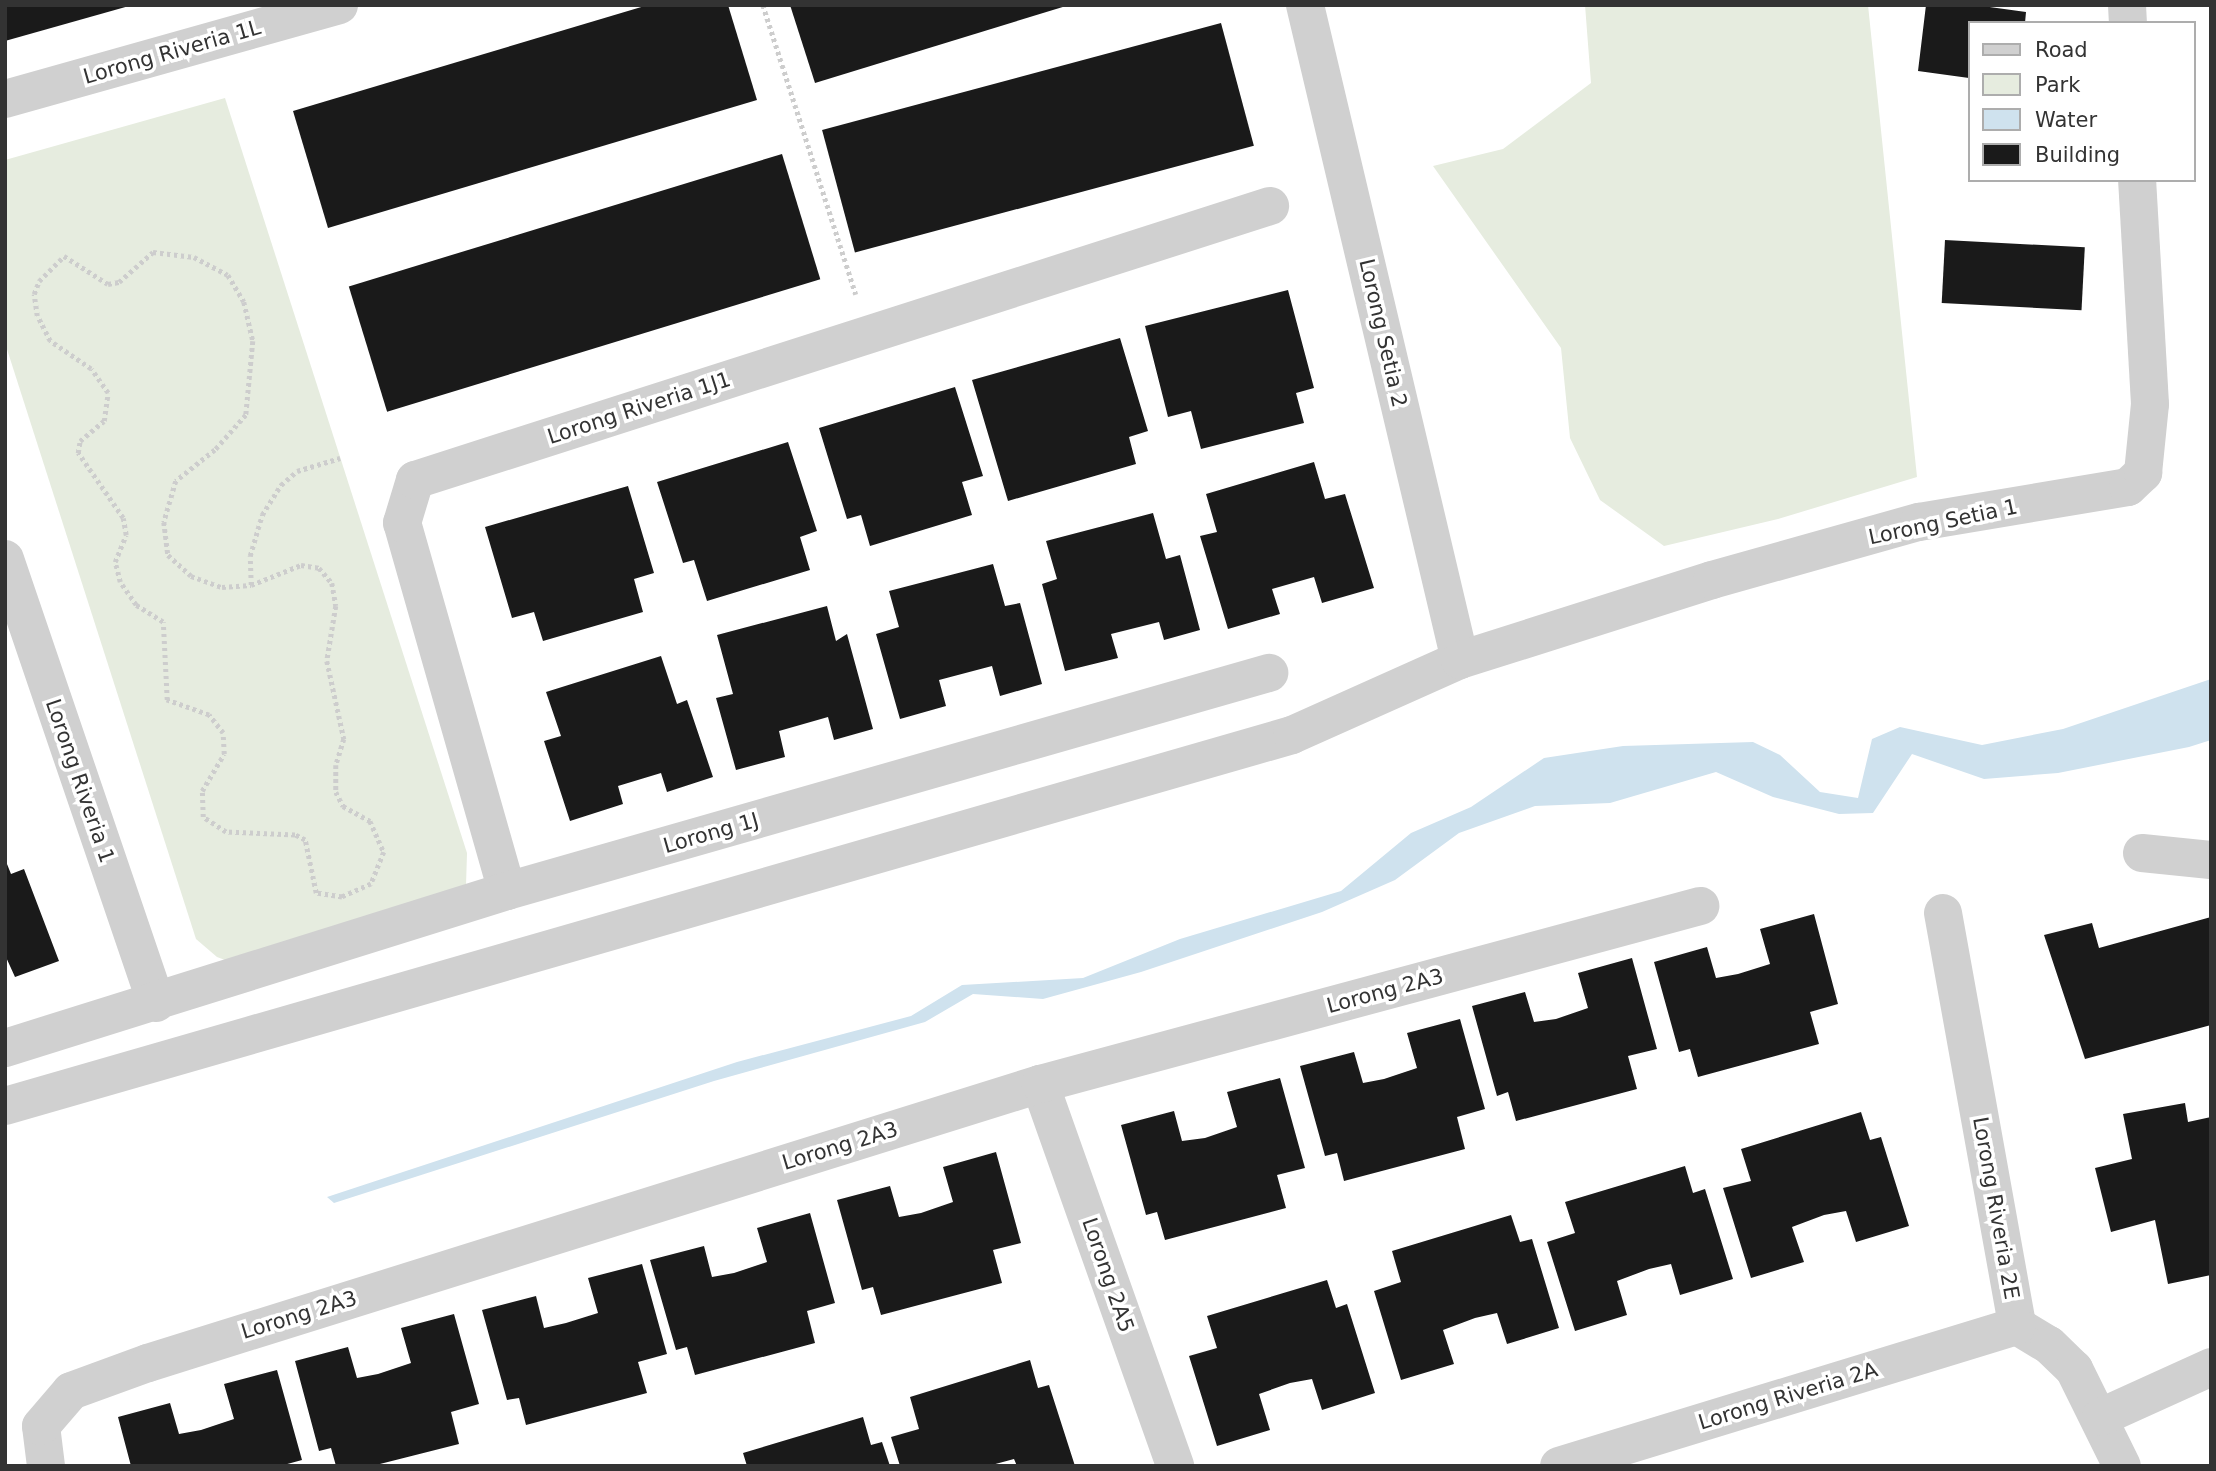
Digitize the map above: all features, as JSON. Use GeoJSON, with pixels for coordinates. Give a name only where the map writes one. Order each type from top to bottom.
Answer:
{"type":"FeatureCollection","features":[{"type":"Feature","properties":{"kind":"street","name":"Lorong Riveria 1L"},"geometry":{"type":"LineString","coordinates":[[5,99],[340,5]]}},
{"type":"Feature","properties":{"kind":"street","name":"Lorong Setia 2"},"geometry":{"type":"LineString","coordinates":[[1305,5],[1460,660]]}},
{"type":"Feature","properties":{"kind":"street","name":"Lorong Setia 1"},"geometry":{"type":"LineString","coordinates":[[5,1106],[1292,735],[1460,660],[1712,580],[1919,522],[2128,487],[2143,473],[2150,404],[2137,182]]}},
{"type":"Feature","properties":{"kind":"street","name":"Lorong Riveria 1J1"},"geometry":{"type":"LineString","coordinates":[[508,891],[402,523],[415,480],[1270,206]]}},
{"type":"Feature","properties":{"kind":"street","name":"Lorong Riveria 1"},"geometry":{"type":"LineString","coordinates":[[5,559],[156,1003]]}},
{"type":"Feature","properties":{"kind":"street","name":"Lorong 1J"},"geometry":{"type":"LineString","coordinates":[[5,1048],[508,891],[1269,673]]}},
{"type":"Feature","properties":{"kind":"street"},"geometry":{"type":"LineString","coordinates":[[2142,853],[2211,860]]}},
{"type":"Feature","properties":{"kind":"street","name":"Lorong 2A3"},"geometry":{"type":"LineString","coordinates":[[46,1466],[41,1426],[71,1391],[1040,1084],[1700,906]]}},
{"type":"Feature","properties":{"kind":"street","name":"Lorong Riveria 2E"},"geometry":{"type":"LineString","coordinates":[[1943,913],[2017,1326],[2049,1345],[2074,1369],[2101,1417],[2122,1466]]}},
{"type":"Feature","properties":{"kind":"street","name":"Lorong 2A5"},"geometry":{"type":"LineString","coordinates":[[1040,1084],[1175,1466]]}},
{"type":"Feature","properties":{"kind":"street","name":"Lorong Riveria 2A"},"geometry":{"type":"LineString","coordinates":[[1583,1463],[2017,1326]]}},
{"type":"Feature","properties":{"kind":"street"},"geometry":{"type":"LineString","coordinates":[[2101,1417],[2211,1367]]}},
{"type":"Feature","properties":{"kind":"path"},"geometry":{"type":"LineString","coordinates":[[763,5],[870,335]]}},
{"type":"Feature","properties":{"kind":"path"},"geometry":{"type":"LineString","coordinates":[[153,252],[176,253],[222,269],[239,290],[254,341],[246,415],[215,450],[176,481],[164,530],[168,555],[191,576],[222,587],[251,585],[301,565],[319,568],[332,583],[335,616],[327,661],[344,739],[335,765],[336,792],[344,806],[370,821],[384,852],[371,884],[342,897],[316,892],[305,840],[226,832],[203,817],[201,791],[218,772],[224,754],[223,733],[209,715],[167,700],[163,622],[136,605],[120,582],[115,562],[126,535],[123,517],[78,453],[80,440],[104,421],[109,410],[105,383],[50,341],[37,316],[34,294],[39,281],[64,256],[108,284],[118,282],[153,252]]}},
{"type":"Feature","properties":{"kind":"path"},"geometry":{"type":"LineString","coordinates":[[251,585],[250,556],[262,515],[281,485],[298,471],[340,458]]}},
{"type":"Feature","properties":{"kind":"green space"},"geometry":{"type":"Polygon","coordinates":[[[1585,5],[1868,5],[1917,477],[1778,519],[1664,546],[1600,500],[1570,438],[1561,348],[1433,166],[1503,149],[1591,83],[1585,5]]]}},
{"type":"Feature","properties":{"kind":"green space"},"geometry":{"type":"Polygon","coordinates":[[[225,98],[467,853],[466,885],[241,966],[217,957],[196,939],[5,343],[5,160],[225,98]]]}},
{"type":"Feature","properties":{"kind":"water"},"geometry":{"type":"Polygon","coordinates":[[[2211,679],[2211,740],[2189,747],[2058,773],[1984,779],[1912,754],[1873,813],[1839,814],[1773,797],[1716,772],[1610,803],[1535,806],[1459,833],[1395,880],[1322,912],[1141,972],[1043,999],[973,994],[925,1022],[714,1081],[334,1203],[327,1197],[737,1062],[911,1016],[962,985],[1083,978],[1180,939],[1341,891],[1411,833],[1471,807],[1544,758],[1623,746],[1753,742],[1780,755],[1820,792],[1858,798],[1872,739],[1900,727],[1982,745],[2063,729],[2211,679]]]}},
{"type":"Feature","properties":{"kind":"building"},"geometry":{"type":"Polygon","coordinates":[[[5,5],[129,5],[129,6],[5,41],[5,5]]]}},
{"type":"Feature","properties":{"kind":"building"},"geometry":{"type":"Polygon","coordinates":[[[648,5],[728,5],[757,100],[328,228],[293,111],[648,5]]]}},
{"type":"Feature","properties":{"kind":"building"},"geometry":{"type":"Polygon","coordinates":[[[790,5],[1066,5],[1066,6],[815,83],[790,5]]]}},
{"type":"Feature","properties":{"kind":"building"},"geometry":{"type":"Polygon","coordinates":[[[1926,5],[1975,5],[2026,12],[2025,21],[1968,21],[1968,78],[1918,71],[1926,5]]]}},
{"type":"Feature","properties":{"kind":"building"},"geometry":{"type":"Polygon","coordinates":[[[1221,23],[1254,146],[855,253],[822,130],[1221,23]]]}},
{"type":"Feature","properties":{"kind":"building"},"geometry":{"type":"Polygon","coordinates":[[[782,154],[820,279],[387,412],[349,286],[782,154]]]}},
{"type":"Feature","properties":{"kind":"building"},"geometry":{"type":"Polygon","coordinates":[[[1945,240],[2085,247],[2082,310],[1942,303],[1945,240]]]}},
{"type":"Feature","properties":{"kind":"building"},"geometry":{"type":"Polygon","coordinates":[[[1288,290],[1314,388],[1296,393],[1304,423],[1201,449],[1191,411],[1168,417],[1145,326],[1288,290]]]}},
{"type":"Feature","properties":{"kind":"building"},"geometry":{"type":"Polygon","coordinates":[[[1120,338],[1148,431],[1129,437],[1136,464],[1008,501],[972,380],[1120,338]]]}},
{"type":"Feature","properties":{"kind":"building"},"geometry":{"type":"Polygon","coordinates":[[[955,387],[983,476],[962,482],[972,515],[870,546],[861,515],[847,519],[819,428],[955,387]]]}},
{"type":"Feature","properties":{"kind":"building"},"geometry":{"type":"Polygon","coordinates":[[[788,442],[817,531],[800,537],[810,570],[707,601],[694,560],[683,563],[657,482],[788,442]]]}},
{"type":"Feature","properties":{"kind":"building"},"geometry":{"type":"Polygon","coordinates":[[[1314,462],[1325,499],[1345,494],[1374,588],[1322,603],[1314,577],[1272,589],[1280,614],[1228,629],[1200,536],[1217,532],[1206,494],[1314,462]]]}},
{"type":"Feature","properties":{"kind":"building"},"geometry":{"type":"Polygon","coordinates":[[[628,486],[654,573],[634,579],[643,612],[543,641],[534,612],[512,618],[485,527],[628,486]]]}},
{"type":"Feature","properties":{"kind":"building"},"geometry":{"type":"Polygon","coordinates":[[[1153,513],[1166,559],[1180,555],[1200,630],[1164,640],[1159,622],[1111,634],[1118,658],[1065,671],[1042,584],[1057,579],[1046,541],[1153,513]]]}},
{"type":"Feature","properties":{"kind":"building"},"geometry":{"type":"Polygon","coordinates":[[[993,564],[1005,606],[1020,603],[1042,684],[1000,696],[992,666],[939,680],[946,706],[900,719],[876,634],[899,627],[889,591],[993,564]]]}},
{"type":"Feature","properties":{"kind":"building"},"geometry":{"type":"Polygon","coordinates":[[[827,606],[836,641],[847,634],[873,729],[834,740],[828,717],[779,731],[785,757],[736,770],[716,698],[733,694],[717,635],[827,606]]]}},
{"type":"Feature","properties":{"kind":"building"},"geometry":{"type":"Polygon","coordinates":[[[661,656],[677,704],[687,700],[713,777],[667,792],[661,773],[618,786],[623,804],[570,821],[544,741],[561,736],[546,692],[661,656]]]}},
{"type":"Feature","properties":{"kind":"building"},"geometry":{"type":"Polygon","coordinates":[[[5,859],[11,874],[24,869],[59,961],[15,977],[5,955],[5,859]]]}},
{"type":"Feature","properties":{"kind":"building"},"geometry":{"type":"Polygon","coordinates":[[[1814,914],[1838,1004],[1810,1012],[1819,1044],[1698,1077],[1690,1049],[1679,1052],[1654,962],[1707,947],[1716,978],[1738,974],[1770,964],[1760,929],[1814,914]]]}},
{"type":"Feature","properties":{"kind":"building"},"geometry":{"type":"Polygon","coordinates":[[[2211,917],[2211,1025],[2085,1059],[2044,935],[2092,923],[2099,948],[2211,917]]]}},
{"type":"Feature","properties":{"kind":"building"},"geometry":{"type":"Polygon","coordinates":[[[1632,958],[1657,1049],[1628,1056],[1637,1089],[1516,1121],[1508,1092],[1497,1096],[1472,1006],[1525,992],[1534,1022],[1556,1019],[1588,1008],[1578,973],[1632,958]]]}},
{"type":"Feature","properties":{"kind":"building"},"geometry":{"type":"Polygon","coordinates":[[[1460,1019],[1485,1109],[1457,1117],[1465,1149],[1344,1181],[1337,1153],[1325,1156],[1300,1066],[1354,1052],[1363,1083],[1384,1079],[1417,1068],[1407,1033],[1460,1019]]]}},
{"type":"Feature","properties":{"kind":"building"},"geometry":{"type":"Polygon","coordinates":[[[1280,1078],[1305,1168],[1277,1175],[1286,1208],[1165,1240],[1157,1212],[1146,1215],[1121,1125],[1174,1111],[1182,1141],[1205,1138],[1237,1127],[1227,1092],[1280,1078]]]}},
{"type":"Feature","properties":{"kind":"building"},"geometry":{"type":"Polygon","coordinates":[[[2185,1103],[2188,1122],[2211,1117],[2211,1275],[2168,1284],[2155,1220],[2111,1232],[2095,1168],[2132,1159],[2123,1114],[2185,1103]]]}},
{"type":"Feature","properties":{"kind":"building"},"geometry":{"type":"Polygon","coordinates":[[[1861,1112],[1870,1140],[1881,1137],[1909,1226],[1856,1242],[1846,1211],[1824,1215],[1792,1227],[1804,1262],[1751,1278],[1723,1188],[1751,1181],[1741,1149],[1861,1112]]]}},
{"type":"Feature","properties":{"kind":"building"},"geometry":{"type":"Polygon","coordinates":[[[996,1152],[1021,1243],[993,1250],[1002,1283],[881,1315],[873,1287],[862,1290],[837,1200],[890,1186],[899,1217],[921,1213],[953,1202],[943,1167],[996,1152]]]}},
{"type":"Feature","properties":{"kind":"building"},"geometry":{"type":"Polygon","coordinates":[[[1685,1166],[1693,1193],[1705,1189],[1733,1279],[1680,1295],[1671,1264],[1649,1269],[1617,1281],[1627,1315],[1575,1331],[1547,1242],[1575,1233],[1565,1202],[1685,1166]]]}},
{"type":"Feature","properties":{"kind":"building"},"geometry":{"type":"Polygon","coordinates":[[[810,1213],[835,1303],[807,1311],[815,1343],[695,1375],[687,1347],[676,1350],[650,1260],[704,1246],[712,1277],[734,1273],[767,1262],[757,1228],[810,1213]]]}},
{"type":"Feature","properties":{"kind":"building"},"geometry":{"type":"Polygon","coordinates":[[[1511,1215],[1520,1242],[1532,1239],[1559,1328],[1507,1344],[1497,1313],[1475,1318],[1443,1330],[1454,1364],[1401,1380],[1374,1291],[1401,1282],[1392,1251],[1511,1215]]]}},
{"type":"Feature","properties":{"kind":"building"},"geometry":{"type":"Polygon","coordinates":[[[642,1264],[667,1354],[638,1362],[647,1393],[526,1425],[519,1398],[507,1400],[482,1310],[536,1296],[544,1328],[566,1323],[598,1313],[588,1278],[642,1264]]]}},
{"type":"Feature","properties":{"kind":"building"},"geometry":{"type":"Polygon","coordinates":[[[1327,1280],[1336,1308],[1347,1304],[1375,1393],[1322,1410],[1312,1379],[1290,1383],[1259,1394],[1270,1430],[1217,1446],[1189,1356],[1217,1348],[1207,1316],[1327,1280]]]}},
{"type":"Feature","properties":{"kind":"building"},"geometry":{"type":"Polygon","coordinates":[[[454,1314],[479,1404],[451,1412],[459,1444],[372,1466],[336,1466],[331,1448],[319,1451],[295,1361],[348,1347],[357,1378],[378,1374],[411,1363],[401,1328],[454,1314]]]}},
{"type":"Feature","properties":{"kind":"building"},"geometry":{"type":"Polygon","coordinates":[[[1030,1360],[1038,1388],[1049,1385],[1075,1466],[1017,1466],[1014,1459],[988,1466],[900,1466],[891,1437],[919,1429],[910,1397],[1030,1360]]]}},
{"type":"Feature","properties":{"kind":"building"},"geometry":{"type":"Polygon","coordinates":[[[277,1370],[302,1460],[280,1466],[131,1466],[118,1417],[170,1403],[179,1434],[201,1430],[234,1419],[224,1384],[277,1370]]]}},
{"type":"Feature","properties":{"kind":"building"},"geometry":{"type":"Polygon","coordinates":[[[863,1417],[871,1445],[882,1442],[890,1466],[747,1466],[743,1453],[863,1417]]]}}]}
